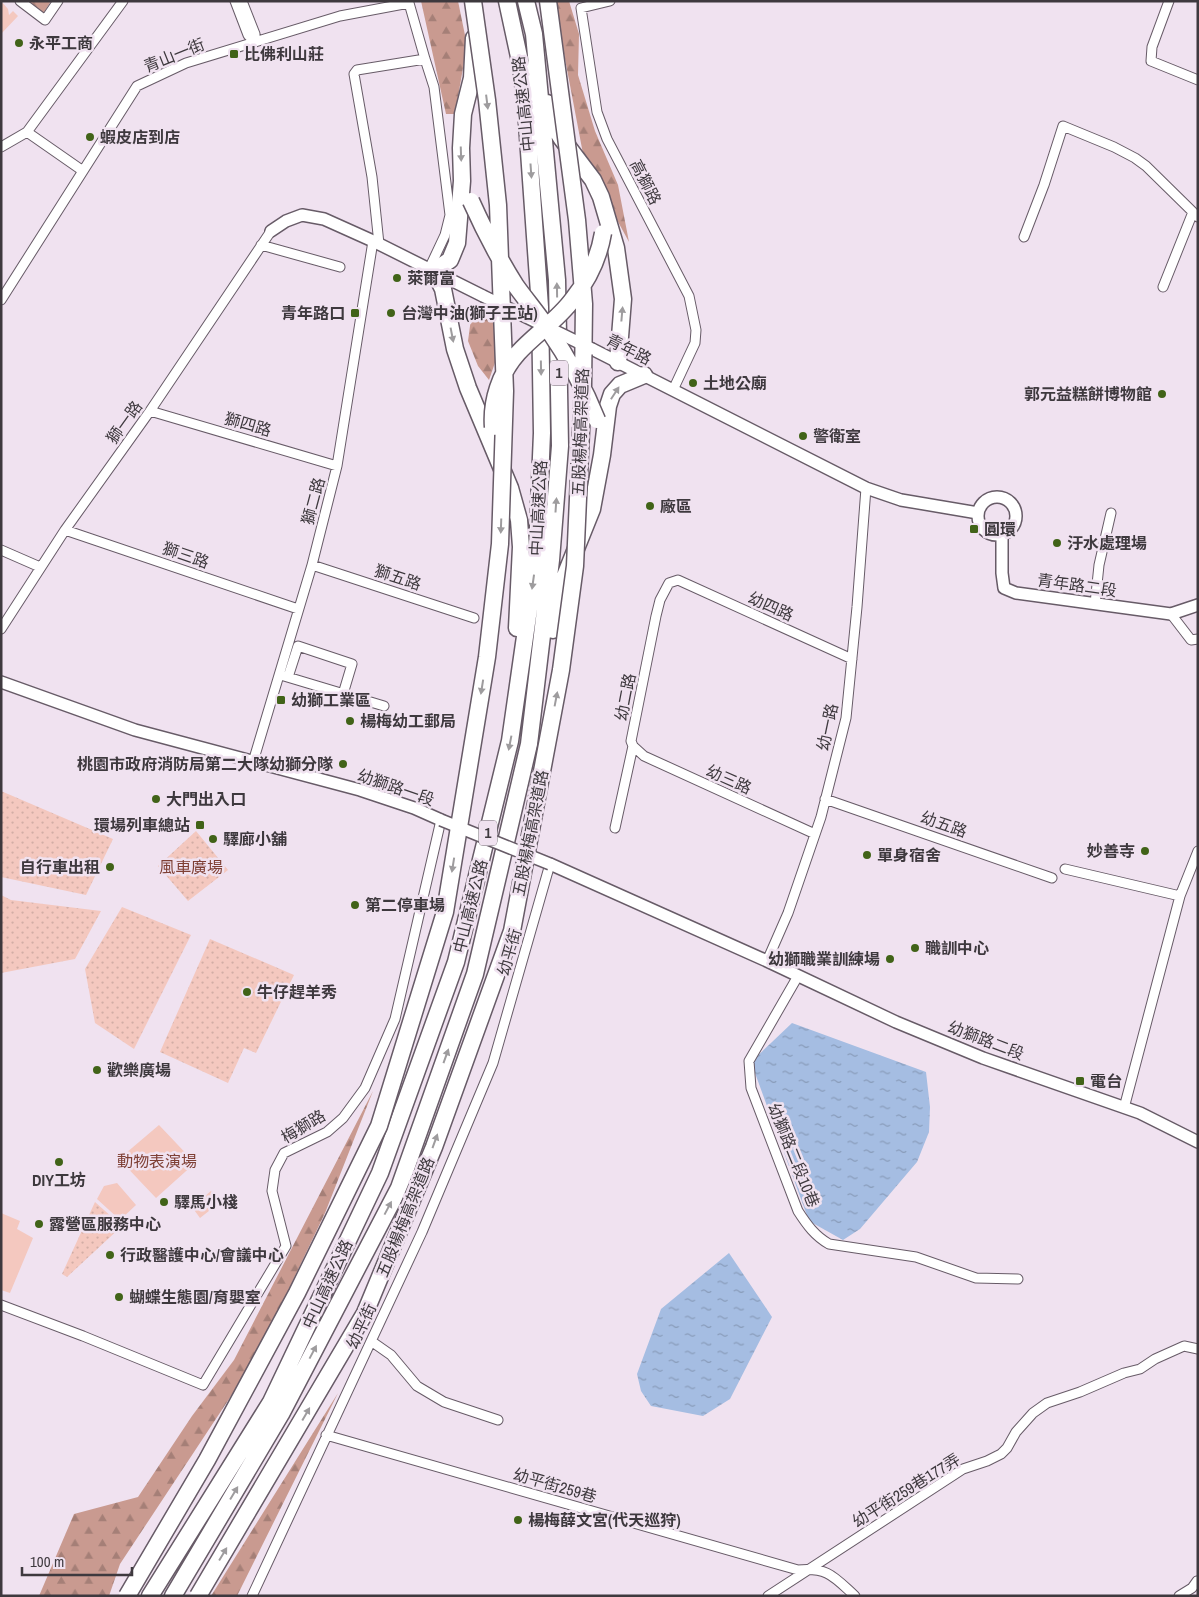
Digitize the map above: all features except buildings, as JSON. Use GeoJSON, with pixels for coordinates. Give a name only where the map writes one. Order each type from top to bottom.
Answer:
{"type":"FeatureCollection","features":[{"type":"Feature","properties":{"kind":"highway"},"geometry":{"type":"LineString","coordinates":[[472,1],[474,42],[472,78],[463,114],[462,181],[457,243],[450,260],[432,270],[443,289],[455,349],[468,388],[510,488],[519,520],[520,548],[513,721]]}},
{"type":"Feature","properties":{"kind":"highway","name":"1"},"geometry":{"type":"LineString","coordinates":[[127,1596],[207,1460],[297,1293],[379,1126],[445,912],[487,657],[500,544],[504,391],[498,205],[487,100],[472,1]]}},
{"type":"Feature","properties":{"kind":"highway","name":"中山高速公路"},"geometry":{"type":"LineString","coordinates":[[150,1596],[271,1402],[380,1174],[456,962],[510,741],[537,553],[542,433],[540,307],[526,108],[521,66],[507,1]]}},
{"type":"Feature","properties":{"kind":"highway","name":"中山高速公路"},"geometry":{"type":"LineString","coordinates":[[173,1596],[281,1414],[399,1188],[475,974],[529,744],[551,560],[560,446],[557,280],[534,34],[526,1]]}},
{"type":"Feature","properties":{"kind":"highway","name":"五股楊梅高架道路"},"geometry":{"type":"LineString","coordinates":[[198,1596],[366,1313],[434,1147],[512,931],[561,670],[575,566],[583,386],[584,304],[577,220],[548,1]]}},
{"type":"Feature","properties":{"kind":"highway"},"geometry":{"type":"LineString","coordinates":[[534,34],[549,113],[562,139],[593,180],[601,197],[616,248],[623,299],[618,362]]}},
{"type":"Feature","properties":{"kind":"highway"},"geometry":{"type":"LineString","coordinates":[[462,181],[494,249],[517,286],[547,327],[587,394],[597,420],[602,455]]}},
{"type":"Feature","properties":{"kind":"highway"},"geometry":{"type":"LineString","coordinates":[[494,450],[492,414],[499,381],[517,353],[547,327],[573,300],[589,275],[600,248],[606,212]]}},
{"type":"Feature","properties":{"kind":"highway"},"geometry":{"type":"LineString","coordinates":[[529,744],[562,586],[592,509],[602,455],[608,406],[612,394],[620,385],[644,375]]}},
{"type":"Feature","properties":{"kind":"street"},"geometry":{"type":"LineString","coordinates":[[20,1],[45,20],[58,1]]}},
{"type":"Feature","properties":{"kind":"street"},"geometry":{"type":"LineString","coordinates":[[1,147],[27,132],[122,1]]}},
{"type":"Feature","properties":{"kind":"street"},"geometry":{"type":"LineString","coordinates":[[235,1],[248,35],[254,42]]}},
{"type":"Feature","properties":{"kind":"street"},"geometry":{"type":"LineString","coordinates":[[242,1],[255,34],[254,42]]}},
{"type":"Feature","properties":{"kind":"street","name":"高獅路"},"geometry":{"type":"LineString","coordinates":[[610,1],[581,8],[597,112],[607,139],[689,296],[696,330],[695,343],[673,390]]}},
{"type":"Feature","properties":{"kind":"street"},"geometry":{"type":"LineString","coordinates":[[1169,1],[1152,47],[1151,61],[1198,80]]}},
{"type":"Feature","properties":{"kind":"street","name":"青山一街"},"geometry":{"type":"LineString","coordinates":[[1,300],[137,86],[186,64],[374,5],[409,3],[425,59]]}},
{"type":"Feature","properties":{"kind":"street"},"geometry":{"type":"LineString","coordinates":[[425,59],[434,87],[450,214],[445,235],[432,270]]}},
{"type":"Feature","properties":{"kind":"street","name":"獅二路"},"geometry":{"type":"LineString","coordinates":[[253,762],[284,675],[298,609],[312,565],[337,466],[376,242],[372,177],[354,74],[357,70],[425,59]]}},
{"type":"Feature","properties":{"kind":"street"},"geometry":{"type":"LineString","coordinates":[[1024,237],[1044,185],[1063,126],[1114,147],[1134,158],[1146,166],[1195,214],[1163,287]]}},
{"type":"Feature","properties":{"kind":"street"},"geometry":{"type":"LineString","coordinates":[[27,132],[83,171]]}},
{"type":"Feature","properties":{"kind":"street","name":"青年路"},"geometry":{"type":"LineString","coordinates":[[270,232],[286,221],[302,215],[324,219],[376,242],[592,349],[866,488],[901,500],[978,513]]}},
{"type":"Feature","properties":{"kind":"street","name":"獅一路"},"geometry":{"type":"LineString","coordinates":[[1,630],[65,530],[150,411],[270,232]]}},
{"type":"Feature","properties":{"kind":"street"},"geometry":{"type":"LineString","coordinates":[[262,245],[340,267]]}},
{"type":"Feature","properties":{"kind":"street","name":"獅四路"},"geometry":{"type":"LineString","coordinates":[[150,411],[337,466]]}},
{"type":"Feature","properties":{"kind":"street","name":"幼一路"},"geometry":{"type":"LineString","coordinates":[[767,961],[788,913],[815,834],[846,718],[866,488]]}},
{"type":"Feature","properties":{"kind":"street"},"geometry":{"type":"LineString","coordinates":[[994,496],[1002,497],[1010,501],[1015,508],[1015,524],[1010,530],[1002,534],[991,534],[982,528],[978,513],[986,499],[994,496]]}},
{"type":"Feature","properties":{"kind":"street"},"geometry":{"type":"LineString","coordinates":[[1095,604],[1099,565],[1111,513]]}},
{"type":"Feature","properties":{"kind":"street","name":"獅三路"},"geometry":{"type":"LineString","coordinates":[[65,530],[298,609]]}},
{"type":"Feature","properties":{"kind":"street","name":"青年路二段"},"geometry":{"type":"LineString","coordinates":[[1002,534],[1004,588],[1016,593],[1172,614],[1198,605]]}},
{"type":"Feature","properties":{"kind":"street"},"geometry":{"type":"LineString","coordinates":[[1,550],[40,567]]}},
{"type":"Feature","properties":{"kind":"street","name":"獅五路"},"geometry":{"type":"LineString","coordinates":[[312,565],[474,618]]}},
{"type":"Feature","properties":{"kind":"street","name":"幼四路"},"geometry":{"type":"LineString","coordinates":[[678,580],[852,659]]}},
{"type":"Feature","properties":{"kind":"street","name":"幼二路"},"geometry":{"type":"LineString","coordinates":[[615,828],[633,746],[631,741],[660,600],[669,583],[678,580]]}},
{"type":"Feature","properties":{"kind":"street"},"geometry":{"type":"LineString","coordinates":[[1172,614],[1191,640],[1198,639]]}},
{"type":"Feature","properties":{"kind":"street"},"geometry":{"type":"LineString","coordinates":[[344,694],[352,664],[298,646],[284,675],[344,694],[384,706]]}},
{"type":"Feature","properties":{"kind":"street","name":"幼獅路一段"},"geometry":{"type":"LineString","coordinates":[[1,682],[135,730],[360,790],[414,808],[550,864],[767,961]]}},
{"type":"Feature","properties":{"kind":"street","name":"幼三路"},"geometry":{"type":"LineString","coordinates":[[633,746],[644,756],[815,834]]}},
{"type":"Feature","properties":{"kind":"street","name":"幼五路"},"geometry":{"type":"LineString","coordinates":[[825,799],[1052,878]]}},
{"type":"Feature","properties":{"kind":"street","name":"梅獅路"},"geometry":{"type":"LineString","coordinates":[[1,1306],[83,1336],[202,1385],[286,1246],[272,1191],[275,1170],[284,1153],[327,1132],[343,1118],[365,1088],[391,1028],[440,820]]}},
{"type":"Feature","properties":{"kind":"street"},"geometry":{"type":"LineString","coordinates":[[1124,1108],[1180,896],[1198,851]]}},
{"type":"Feature","properties":{"kind":"street","name":"幼平街"},"geometry":{"type":"LineString","coordinates":[[252,1596],[422,1232],[493,1063],[550,864]]}},
{"type":"Feature","properties":{"kind":"street"},"geometry":{"type":"LineString","coordinates":[[1065,869],[1180,896]]}},
{"type":"Feature","properties":{"kind":"street","name":"幼獅路二段"},"geometry":{"type":"LineString","coordinates":[[767,961],[896,1022],[974,1054],[1140,1113],[1198,1142]]}},
{"type":"Feature","properties":{"kind":"street","name":"幼獅路二段10巷"},"geometry":{"type":"LineString","coordinates":[[798,976],[749,1061],[751,1088],[798,1211],[806,1224],[819,1239],[829,1244],[916,1257],[976,1278],[1018,1279]]}},
{"type":"Feature","properties":{"kind":"street"},"geometry":{"type":"LineString","coordinates":[[371,1341],[391,1355],[417,1386],[444,1402],[498,1420]]}},
{"type":"Feature","properties":{"kind":"street","name":"幼平街259巷177弄"},"geometry":{"type":"LineString","coordinates":[[768,1596],[962,1469],[987,1461],[1001,1454],[1008,1448],[1016,1432],[1033,1413],[1047,1403],[1080,1392],[1124,1373],[1140,1369],[1155,1359],[1184,1346],[1198,1349]]}},
{"type":"Feature","properties":{"kind":"street","name":"幼平街259巷"},"geometry":{"type":"LineString","coordinates":[[326,1435],[798,1570],[811,1568],[831,1574],[855,1596]]}},
{"type":"Feature","properties":{"kind":"street"},"geometry":{"type":"LineString","coordinates":[[1179,1596],[1192,1588],[1197,1581]]}},
{"type":"Feature","properties":{"kind":"green space"},"geometry":{"type":"Polygon","coordinates":[[[1,1],[8,9],[9,15],[13,11],[18,16],[1,34],[1,1]]]}},
{"type":"Feature","properties":{"kind":"green space"},"geometry":{"type":"Polygon","coordinates":[[[26,1],[51,1],[43,14],[26,1]]]}},
{"type":"Feature","properties":{"kind":"green space"},"geometry":{"type":"Polygon","coordinates":[[[421,1],[458,1],[467,45],[455,114],[446,114],[421,1]]]}},
{"type":"Feature","properties":{"kind":"green space"},"geometry":{"type":"Polygon","coordinates":[[[554,1],[569,1],[579,34],[578,75],[595,131],[618,185],[629,242],[584,159],[554,1]]]}},
{"type":"Feature","properties":{"kind":"green space"},"geometry":{"type":"Polygon","coordinates":[[[472,311],[496,324],[499,351],[489,380],[478,366],[468,341],[472,311]]]}},
{"type":"Feature","properties":{"kind":"green space"},"geometry":{"type":"Polygon","coordinates":[[[1,791],[113,839],[86,895],[1,877],[1,791]]]}},
{"type":"Feature","properties":{"kind":"green space","name":"風車廣場"},"geometry":{"type":"Polygon","coordinates":[[[196,831],[228,870],[188,901],[158,866],[196,831]]]}},
{"type":"Feature","properties":{"kind":"green space"},"geometry":{"type":"Polygon","coordinates":[[[1,895],[11,900],[101,911],[75,959],[1,973],[1,895]]]}},
{"type":"Feature","properties":{"kind":"green space"},"geometry":{"type":"Polygon","coordinates":[[[122,907],[191,935],[134,1049],[95,1023],[85,969],[122,907]]]}},
{"type":"Feature","properties":{"kind":"green space"},"geometry":{"type":"Polygon","coordinates":[[[210,939],[294,975],[256,1053],[244,1048],[228,1083],[160,1052],[210,939]]]}},
{"type":"Feature","properties":{"kind":"green space"},"geometry":{"type":"Polygon","coordinates":[[[373,1091],[325,1213],[274,1320],[235,1390],[120,1564],[109,1596],[39,1596],[74,1514],[138,1497],[192,1416],[234,1360],[373,1091]]]}},
{"type":"Feature","properties":{"kind":"green space","name":"動物表演場"},"geometry":{"type":"Polygon","coordinates":[[[159,1125],[195,1163],[156,1198],[119,1159],[159,1125]]]}},
{"type":"Feature","properties":{"kind":"green space"},"geometry":{"type":"Polygon","coordinates":[[[117,1183],[136,1205],[120,1220],[97,1199],[104,1186],[117,1183]]]}},
{"type":"Feature","properties":{"kind":"green space"},"geometry":{"type":"Polygon","coordinates":[[[211,1191],[219,1203],[200,1218],[192,1207],[211,1191]]]}},
{"type":"Feature","properties":{"kind":"green space"},"geometry":{"type":"Polygon","coordinates":[[[95,1202],[122,1226],[67,1277],[62,1274],[95,1202]]]}},
{"type":"Feature","properties":{"kind":"green space"},"geometry":{"type":"Polygon","coordinates":[[[1,1213],[20,1221],[17,1229],[33,1238],[10,1293],[1,1290],[1,1213]]]}},
{"type":"Feature","properties":{"kind":"green space"},"geometry":{"type":"Polygon","coordinates":[[[338,1393],[237,1596],[211,1596],[338,1393]]]}},
{"type":"Feature","properties":{"kind":"water"},"geometry":{"type":"Polygon","coordinates":[[[792,1023],[926,1072],[930,1107],[929,1132],[917,1162],[860,1229],[843,1240],[809,1221],[751,1062],[792,1023]]]}},
{"type":"Feature","properties":{"kind":"water"},"geometry":{"type":"Polygon","coordinates":[[[729,1253],[772,1317],[730,1399],[703,1416],[651,1406],[641,1391],[637,1374],[661,1309],[729,1253]]]}},
{"type":"Feature","properties":{"kind":"place","name":"永平工商"},"geometry":{"type":"Point","coordinates":[19,43]}},
{"type":"Feature","properties":{"kind":"place","name":"比佛利山莊"},"geometry":{"type":"Point","coordinates":[234,54]}},
{"type":"Feature","properties":{"kind":"place","name":"蝦皮店到店"},"geometry":{"type":"Point","coordinates":[90,137]}},
{"type":"Feature","properties":{"kind":"place","name":"萊爾富"},"geometry":{"type":"Point","coordinates":[397,278]}},
{"type":"Feature","properties":{"kind":"place","name":"青年路口"},"geometry":{"type":"Point","coordinates":[355,313]}},
{"type":"Feature","properties":{"kind":"place","name":"台灣中油(獅子王站)"},"geometry":{"type":"Point","coordinates":[391,313]}},
{"type":"Feature","properties":{"kind":"place","name":"土地公廟"},"geometry":{"type":"Point","coordinates":[693,383]}},
{"type":"Feature","properties":{"kind":"place","name":"郭元益糕餅博物館"},"geometry":{"type":"Point","coordinates":[1162,394]}},
{"type":"Feature","properties":{"kind":"place","name":"警衛室"},"geometry":{"type":"Point","coordinates":[803,436]}},
{"type":"Feature","properties":{"kind":"place","name":"廠區"},"geometry":{"type":"Point","coordinates":[650,506]}},
{"type":"Feature","properties":{"kind":"place","name":"圓環"},"geometry":{"type":"Point","coordinates":[974,529]}},
{"type":"Feature","properties":{"kind":"place","name":"汙水處理場"},"geometry":{"type":"Point","coordinates":[1057,543]}},
{"type":"Feature","properties":{"kind":"place","name":"幼獅工業區"},"geometry":{"type":"Point","coordinates":[281,700]}},
{"type":"Feature","properties":{"kind":"place","name":"楊梅幼工郵局"},"geometry":{"type":"Point","coordinates":[350,721]}},
{"type":"Feature","properties":{"kind":"place","name":"桃園市政府消防局第二大隊幼獅分隊"},"geometry":{"type":"Point","coordinates":[343,764]}},
{"type":"Feature","properties":{"kind":"place","name":"大門出入口"},"geometry":{"type":"Point","coordinates":[156,799]}},
{"type":"Feature","properties":{"kind":"place","name":"環場列車總站"},"geometry":{"type":"Point","coordinates":[200,825]}},
{"type":"Feature","properties":{"kind":"place","name":"驛廊小舖"},"geometry":{"type":"Point","coordinates":[213,839]}},
{"type":"Feature","properties":{"kind":"place","name":"妙善寺"},"geometry":{"type":"Point","coordinates":[1145,851]}},
{"type":"Feature","properties":{"kind":"place","name":"單身宿舍"},"geometry":{"type":"Point","coordinates":[867,855]}},
{"type":"Feature","properties":{"kind":"place","name":"自行車出租"},"geometry":{"type":"Point","coordinates":[110,867]}},
{"type":"Feature","properties":{"kind":"place","name":"第二停車場"},"geometry":{"type":"Point","coordinates":[355,905]}},
{"type":"Feature","properties":{"kind":"place","name":"職訓中心"},"geometry":{"type":"Point","coordinates":[915,948]}},
{"type":"Feature","properties":{"kind":"place","name":"幼獅職業訓練場"},"geometry":{"type":"Point","coordinates":[890,959]}},
{"type":"Feature","properties":{"kind":"place","name":"牛仔趕羊秀"},"geometry":{"type":"Point","coordinates":[247,992]}},
{"type":"Feature","properties":{"kind":"place","name":"歡樂廣場"},"geometry":{"type":"Point","coordinates":[97,1070]}},
{"type":"Feature","properties":{"kind":"place","name":"電台"},"geometry":{"type":"Point","coordinates":[1080,1081]}},
{"type":"Feature","properties":{"kind":"place","name":"DIY工坊"},"geometry":{"type":"Point","coordinates":[59,1162]}},
{"type":"Feature","properties":{"kind":"place","name":"驛馬小棧"},"geometry":{"type":"Point","coordinates":[164,1202]}},
{"type":"Feature","properties":{"kind":"place","name":"露營區服務中心"},"geometry":{"type":"Point","coordinates":[39,1224]}},
{"type":"Feature","properties":{"kind":"place","name":"行政醫護中心/會議中心"},"geometry":{"type":"Point","coordinates":[110,1255]}},
{"type":"Feature","properties":{"kind":"place","name":"蝴蝶生態園/育嬰室"},"geometry":{"type":"Point","coordinates":[119,1297]}},
{"type":"Feature","properties":{"kind":"place","name":"楊梅薛文宮(代天巡狩)"},"geometry":{"type":"Point","coordinates":[518,1520]}}]}
